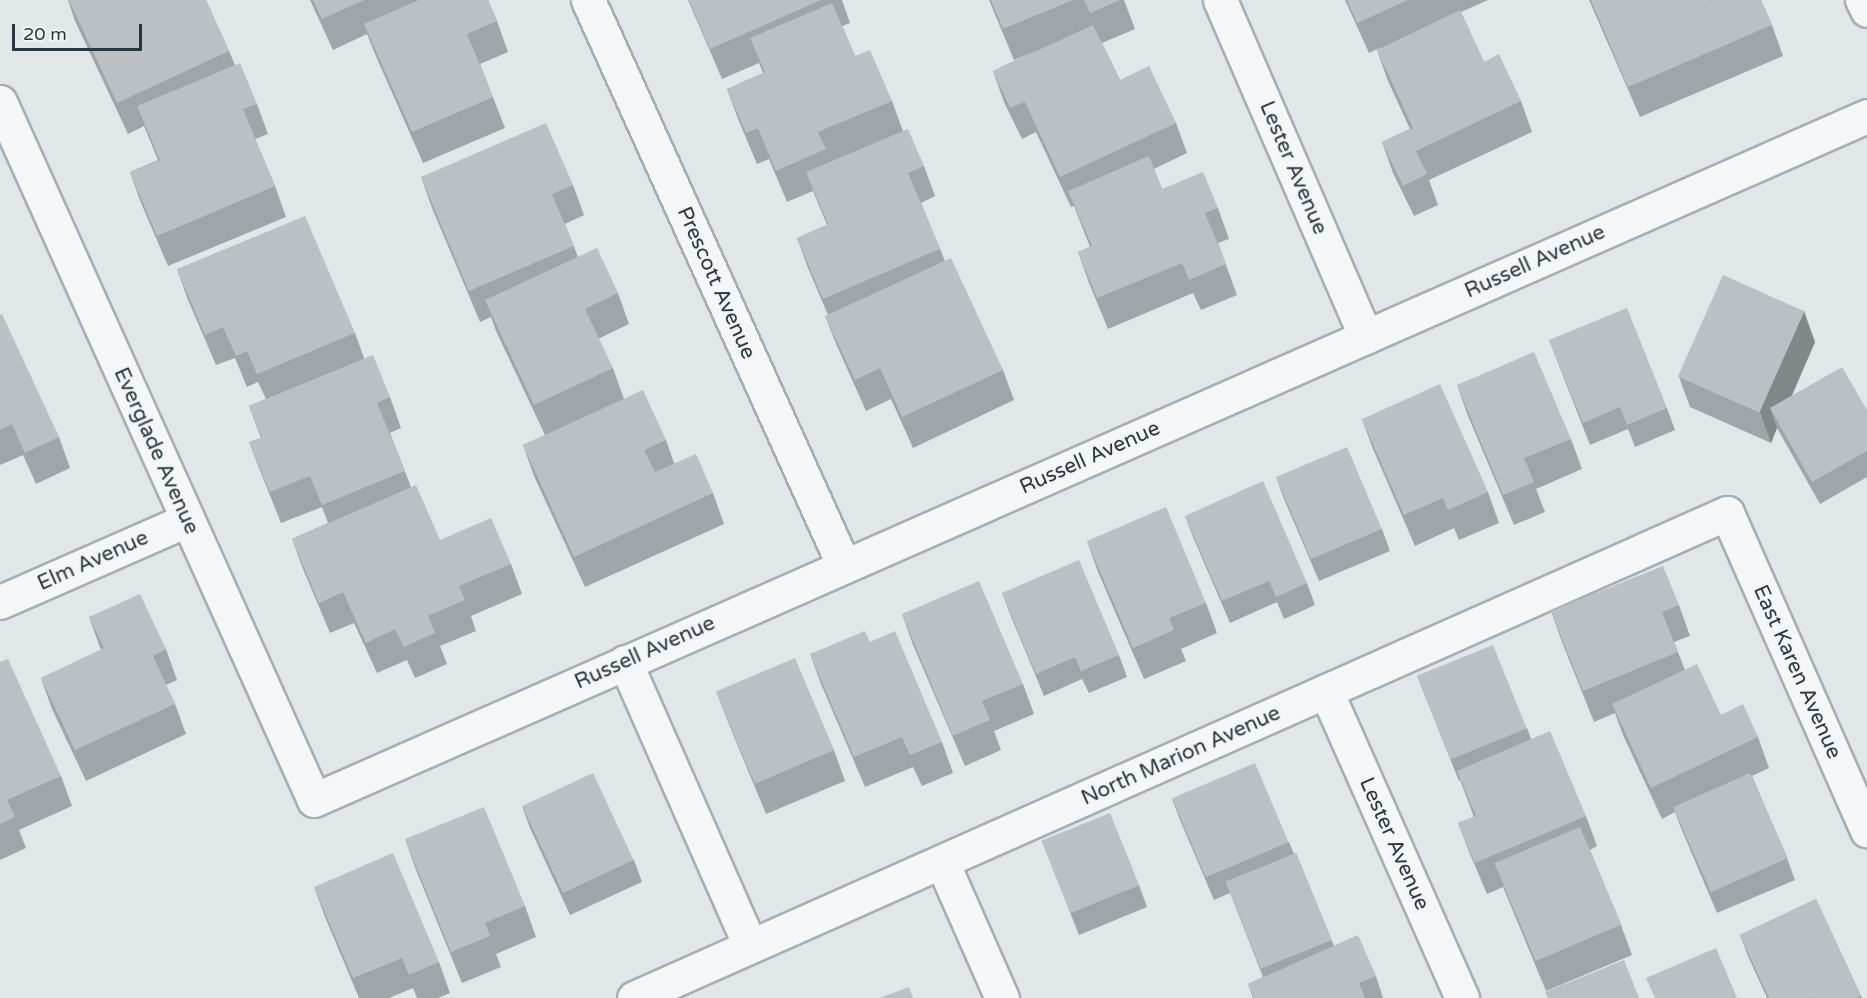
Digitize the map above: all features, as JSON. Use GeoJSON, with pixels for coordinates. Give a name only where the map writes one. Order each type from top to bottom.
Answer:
{"type":"FeatureCollection","features":[{"type":"Feature","properties":{"kind":"street","name":"Prescott Avenue"},"geometry":{"type":"LineString","coordinates":[[588,0],[844,566]]}},
{"type":"Feature","properties":{"kind":"street","name":"Lester Avenue"},"geometry":{"type":"LineString","coordinates":[[1220,0],[1366,337]]}},
{"type":"Feature","properties":{"kind":"street"},"geometry":{"type":"LineString","coordinates":[[1862,0],[1867,10]]}},
{"type":"Feature","properties":{"kind":"street","name":"Everglade Avenue"},"geometry":{"type":"LineString","coordinates":[[0,102],[314,800]]}},
{"type":"Feature","properties":{"kind":"street","name":"Russell Avenue"},"geometry":{"type":"LineString","coordinates":[[314,800],[1867,116]]}},
{"type":"Feature","properties":{"kind":"street","name":"North Marion Avenue"},"geometry":{"type":"LineString","coordinates":[[634,998],[1727,513]]}},
{"type":"Feature","properties":{"kind":"street","name":"East Karen Avenue"},"geometry":{"type":"LineString","coordinates":[[1727,513],[1867,830]]}},
{"type":"Feature","properties":{"kind":"street","name":"Elm Avenue"},"geometry":{"type":"LineString","coordinates":[[0,602],[187,519]]}},
{"type":"Feature","properties":{"kind":"street"},"geometry":{"type":"LineString","coordinates":[[625,662],[750,946]]}},
{"type":"Feature","properties":{"kind":"street","name":"Lester Avenue"},"geometry":{"type":"LineString","coordinates":[[1326,691],[1462,998]]}},
{"type":"Feature","properties":{"kind":"street"},"geometry":{"type":"LineString","coordinates":[[942,862],[1002,998]]}},
{"type":"Feature","properties":{"kind":"building"},"geometry":{"type":"Polygon","coordinates":[[[69,0],[206,0],[229,51],[117,103],[69,0]]]}},
{"type":"Feature","properties":{"kind":"building"},"geometry":{"type":"Polygon","coordinates":[[[313,0],[364,0],[322,19],[313,0]]]}},
{"type":"Feature","properties":{"kind":"building"},"geometry":{"type":"Polygon","coordinates":[[[419,0],[488,0],[497,21],[467,34],[493,97],[412,132],[364,24],[419,0]]]}},
{"type":"Feature","properties":{"kind":"building"},"geometry":{"type":"Polygon","coordinates":[[[689,0],[821,0],[710,49],[689,0]]]}},
{"type":"Feature","properties":{"kind":"building"},"geometry":{"type":"Polygon","coordinates":[[[991,0],[1073,0],[1003,29],[991,0]]]}},
{"type":"Feature","properties":{"kind":"building"},"geometry":{"type":"Polygon","coordinates":[[[1084,0],[1120,0],[1090,13],[1084,0]]]}},
{"type":"Feature","properties":{"kind":"building"},"geometry":{"type":"Polygon","coordinates":[[[1347,0],[1408,0],[1357,23],[1347,0]]]}},
{"type":"Feature","properties":{"kind":"building"},"geometry":{"type":"Polygon","coordinates":[[[1591,0],[1761,0],[1772,25],[1628,87],[1591,0]]]}},
{"type":"Feature","properties":{"kind":"building"},"geometry":{"type":"Polygon","coordinates":[[[832,3],[855,56],[870,50],[892,101],[818,132],[826,149],[776,171],[758,128],[746,133],[727,89],[765,72],[750,38],[832,3]]]}},
{"type":"Feature","properties":{"kind":"building"},"geometry":{"type":"Polygon","coordinates":[[[1460,10],[1484,62],[1499,54],[1521,101],[1416,151],[1427,174],[1403,186],[1382,142],[1413,128],[1377,50],[1460,10]]]}},
{"type":"Feature","properties":{"kind":"building"},"geometry":{"type":"Polygon","coordinates":[[[1093,25],[1120,80],[1149,66],[1176,123],[1060,177],[1025,102],[1010,108],[993,71],[1093,25]]]}},
{"type":"Feature","properties":{"kind":"building"},"geometry":{"type":"Polygon","coordinates":[[[240,63],[257,104],[243,109],[275,186],[157,236],[130,172],[160,160],[137,106],[240,63]]]}},
{"type":"Feature","properties":{"kind":"building"},"geometry":{"type":"Polygon","coordinates":[[[546,123],[573,185],[552,194],[574,246],[469,291],[421,177],[546,123]]]}},
{"type":"Feature","properties":{"kind":"building"},"geometry":{"type":"Polygon","coordinates":[[[908,129],[924,166],[908,173],[940,249],[823,299],[797,238],[828,224],[806,172],[908,129]]]}},
{"type":"Feature","properties":{"kind":"building"},"geometry":{"type":"Polygon","coordinates":[[[1149,156],[1162,189],[1203,172],[1218,208],[1205,213],[1226,264],[1189,280],[1182,263],[1097,298],[1078,252],[1092,246],[1068,191],[1149,156]]]}},
{"type":"Feature","properties":{"kind":"building"},"geometry":{"type":"Polygon","coordinates":[[[305,216],[355,333],[257,374],[247,351],[236,356],[223,327],[205,335],[177,269],[305,216]]]}},
{"type":"Feature","properties":{"kind":"building"},"geometry":{"type":"Polygon","coordinates":[[[597,248],[618,293],[585,309],[613,368],[534,405],[485,300],[597,248]]]}},
{"type":"Feature","properties":{"kind":"building"},"geometry":{"type":"Polygon","coordinates":[[[951,258],[1003,370],[902,417],[880,368],[855,380],[825,316],[951,258]]]}},
{"type":"Feature","properties":{"kind":"building"},"geometry":{"type":"Polygon","coordinates":[[[1723,275],[1804,311],[1759,413],[1678,376],[1723,275]]]}},
{"type":"Feature","properties":{"kind":"building"},"geometry":{"type":"Polygon","coordinates":[[[1627,308],[1667,408],[1627,425],[1620,407],[1583,423],[1549,340],[1627,308]]]}},
{"type":"Feature","properties":{"kind":"building"},"geometry":{"type":"Polygon","coordinates":[[[2,314],[59,437],[25,453],[12,424],[0,430],[0,315],[2,314]]]}},
{"type":"Feature","properties":{"kind":"building"},"geometry":{"type":"Polygon","coordinates":[[[1534,352],[1571,439],[1524,458],[1534,482],[1503,495],[1457,385],[1534,352]]]}},
{"type":"Feature","properties":{"kind":"building"},"geometry":{"type":"Polygon","coordinates":[[[373,355],[390,397],[377,403],[405,471],[322,505],[310,476],[270,492],[249,442],[262,438],[249,406],[373,355]]]}},
{"type":"Feature","properties":{"kind":"building"},"geometry":{"type":"Polygon","coordinates":[[[1842,367],[1867,410],[1867,451],[1812,482],[1770,408],[1842,367]]]}},
{"type":"Feature","properties":{"kind":"building"},"geometry":{"type":"Polygon","coordinates":[[[1440,384],[1488,492],[1448,510],[1443,498],[1404,515],[1362,419],[1440,384]]]}},
{"type":"Feature","properties":{"kind":"building"},"geometry":{"type":"Polygon","coordinates":[[[643,390],[666,440],[644,450],[655,472],[696,454],[713,493],[574,557],[523,445],[643,390]]]}},
{"type":"Feature","properties":{"kind":"building"},"geometry":{"type":"Polygon","coordinates":[[[1347,447],[1382,529],[1311,559],[1276,477],[1347,447]]]}},
{"type":"Feature","properties":{"kind":"building"},"geometry":{"type":"Polygon","coordinates":[[[1263,481],[1307,583],[1276,597],[1269,581],[1222,601],[1185,516],[1263,481]]]}},
{"type":"Feature","properties":{"kind":"building"},"geometry":{"type":"Polygon","coordinates":[[[416,485],[440,540],[491,518],[511,564],[459,586],[465,600],[428,616],[435,633],[404,647],[395,629],[366,643],[343,592],[319,603],[292,539],[416,485]]]}},
{"type":"Feature","properties":{"kind":"building"},"geometry":{"type":"Polygon","coordinates":[[[1166,507],[1206,603],[1169,618],[1174,630],[1133,648],[1087,541],[1166,507]]]}},
{"type":"Feature","properties":{"kind":"building"},"geometry":{"type":"Polygon","coordinates":[[[1079,560],[1119,655],[1081,671],[1075,657],[1036,674],[1002,593],[1079,560]]]}},
{"type":"Feature","properties":{"kind":"building"},"geometry":{"type":"Polygon","coordinates":[[[1663,566],[1679,605],[1662,612],[1678,652],[1583,691],[1551,611],[1663,566]]]}},
{"type":"Feature","properties":{"kind":"building"},"geometry":{"type":"Polygon","coordinates":[[[979,581],[1023,684],[982,701],[990,720],[953,736],[902,614],[979,581]]]}},
{"type":"Feature","properties":{"kind":"building"},"geometry":{"type":"Polygon","coordinates":[[[140,594],[166,649],[153,656],[175,704],[75,750],[41,678],[104,648],[89,617],[140,594]]]}},
{"type":"Feature","properties":{"kind":"building"},"geometry":{"type":"Polygon","coordinates":[[[865,631],[870,642],[895,631],[942,742],[910,755],[902,737],[854,757],[810,654],[865,631]]]}},
{"type":"Feature","properties":{"kind":"building"},"geometry":{"type":"Polygon","coordinates":[[[1493,645],[1527,728],[1451,759],[1417,676],[1493,645]]]}},
{"type":"Feature","properties":{"kind":"building"},"geometry":{"type":"Polygon","coordinates":[[[795,658],[834,750],[755,784],[716,692],[795,658]]]}},
{"type":"Feature","properties":{"kind":"building"},"geometry":{"type":"Polygon","coordinates":[[[8,659],[61,776],[7,800],[15,817],[0,824],[0,662],[8,659]]]}},
{"type":"Feature","properties":{"kind":"building"},"geometry":{"type":"Polygon","coordinates":[[[1697,664],[1721,715],[1743,704],[1758,737],[1651,788],[1612,704],[1697,664]]]}},
{"type":"Feature","properties":{"kind":"building"},"geometry":{"type":"Polygon","coordinates":[[[1550,731],[1586,816],[1475,863],[1458,823],[1476,816],[1457,771],[1550,731]]]}},
{"type":"Feature","properties":{"kind":"building"},"geometry":{"type":"Polygon","coordinates":[[[1255,763],[1289,842],[1206,877],[1172,798],[1255,763]]]}},
{"type":"Feature","properties":{"kind":"building"},"geometry":{"type":"Polygon","coordinates":[[[593,773],[634,860],[563,893],[522,806],[593,773]]]}},
{"type":"Feature","properties":{"kind":"building"},"geometry":{"type":"Polygon","coordinates":[[[1750,773],[1788,858],[1711,892],[1673,807],[1750,773]]]}},
{"type":"Feature","properties":{"kind":"building"},"geometry":{"type":"Polygon","coordinates":[[[484,807],[525,906],[485,923],[490,936],[451,952],[405,839],[484,807]]]}},
{"type":"Feature","properties":{"kind":"building"},"geometry":{"type":"Polygon","coordinates":[[[1110,813],[1139,885],[1071,913],[1041,841],[1110,813]]]}},
{"type":"Feature","properties":{"kind":"building"},"geometry":{"type":"Polygon","coordinates":[[[1580,827],[1621,925],[1536,961],[1494,863],[1580,827]]]}},
{"type":"Feature","properties":{"kind":"building"},"geometry":{"type":"Polygon","coordinates":[[[393,853],[439,962],[409,975],[402,958],[353,978],[314,887],[393,853]]]}},
{"type":"Feature","properties":{"kind":"building"},"geometry":{"type":"Polygon","coordinates":[[[1296,853],[1331,940],[1261,969],[1226,881],[1296,853]]]}},
{"type":"Feature","properties":{"kind":"building"},"geometry":{"type":"Polygon","coordinates":[[[1816,899],[1861,996],[1856,998],[1769,998],[1740,935],[1816,899]]]}},
{"type":"Feature","properties":{"kind":"building"},"geometry":{"type":"Polygon","coordinates":[[[1358,935],[1376,976],[1359,983],[1365,998],[1254,998],[1248,984],[1358,935]]]}},
{"type":"Feature","properties":{"kind":"building"},"geometry":{"type":"Polygon","coordinates":[[[1716,948],[1737,998],[1655,998],[1646,978],[1716,948]]]}},
{"type":"Feature","properties":{"kind":"building"},"geometry":{"type":"Polygon","coordinates":[[[1624,960],[1639,998],[1548,998],[1545,992],[1624,960]]]}},
{"type":"Feature","properties":{"kind":"building"},"geometry":{"type":"Polygon","coordinates":[[[909,987],[913,998],[880,998],[909,987]]]}}]}
